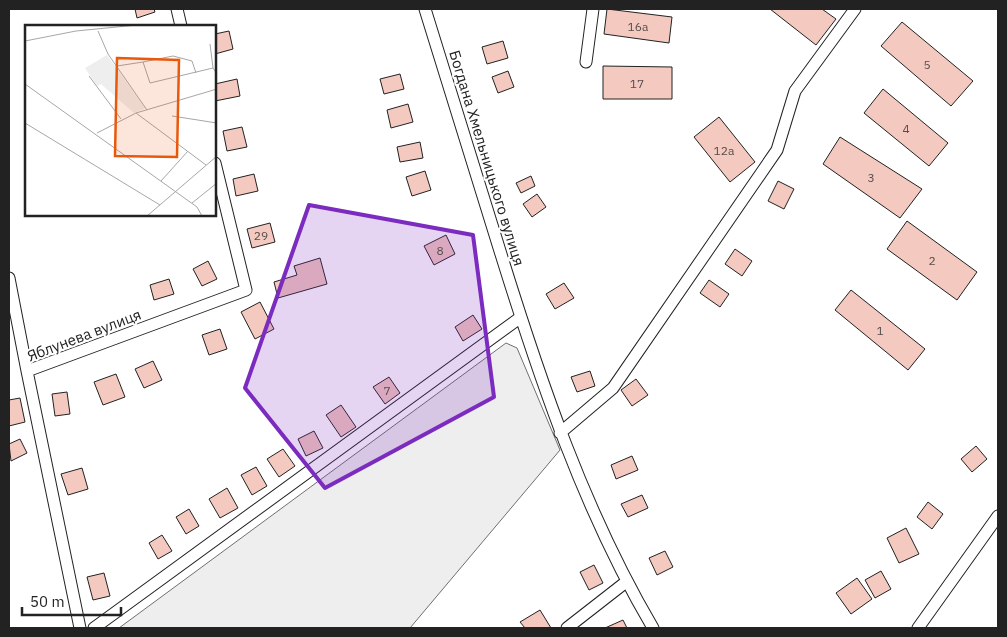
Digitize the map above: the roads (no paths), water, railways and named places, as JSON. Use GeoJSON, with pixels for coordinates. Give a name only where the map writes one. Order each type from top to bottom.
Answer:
{"type":"FeatureCollection","features":[{"type":"Feature","properties":{"kind":"street"},"geometry":{"type":"LineString","coordinates":[[177,9],[181,25]]}},
{"type":"Feature","properties":{"kind":"street","name":"Богдана Хмельницького вулиця"},"geometry":{"type":"LineString","coordinates":[[425,9],[521,317],[560,432],[626,582],[653,628]]}},
{"type":"Feature","properties":{"kind":"street"},"geometry":{"type":"LineString","coordinates":[[586,62],[593,9]]}},
{"type":"Feature","properties":{"kind":"street"},"geometry":{"type":"LineString","coordinates":[[560,432],[614,388],[777,150],[794,91],[855,9]]}},
{"type":"Feature","properties":{"kind":"street","name":"Яблунева вулиця"},"geometry":{"type":"LineString","coordinates":[[80,628],[27,371],[246,290],[216,167]]}},
{"type":"Feature","properties":{"kind":"street"},"geometry":{"type":"LineString","coordinates":[[9,278],[27,371]]}},
{"type":"Feature","properties":{"kind":"street"},"geometry":{"type":"LineString","coordinates":[[94,628],[521,317]]}},
{"type":"Feature","properties":{"kind":"street"},"geometry":{"type":"LineString","coordinates":[[918,628],[998,516]]}},
{"type":"Feature","properties":{"kind":"street"},"geometry":{"type":"LineString","coordinates":[[567,628],[626,582]]}}]}
